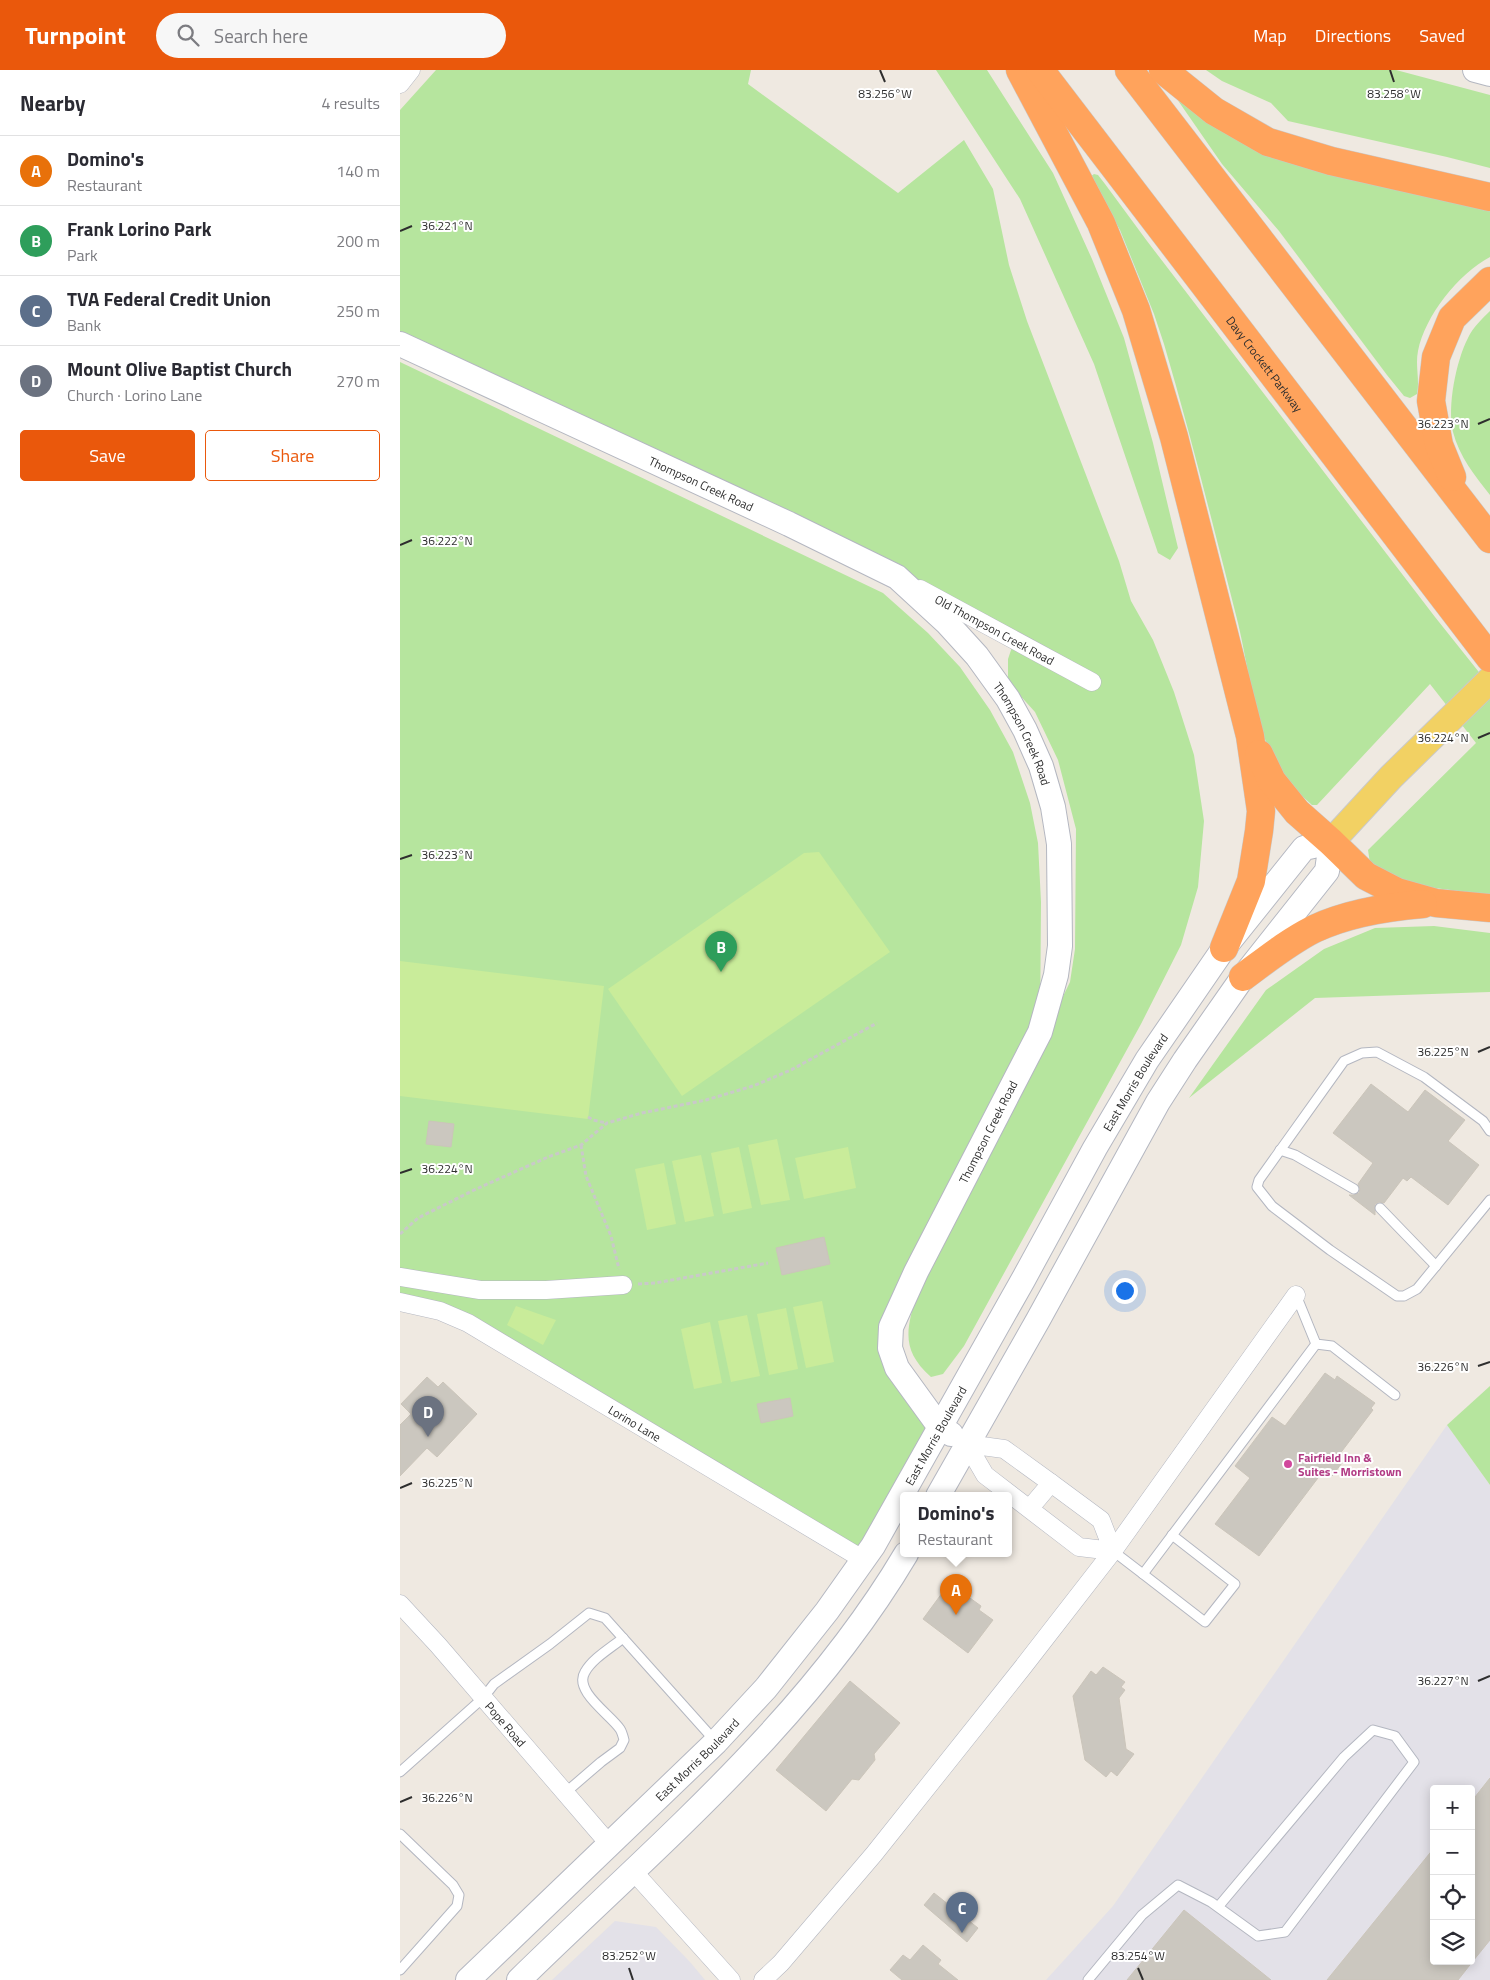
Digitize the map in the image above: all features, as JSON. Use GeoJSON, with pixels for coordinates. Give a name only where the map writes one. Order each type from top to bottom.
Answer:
{"type":"FeatureCollection","features":[{"type":"Feature","properties":{"kind":"highway"},"geometry":{"type":"LineString","coordinates":[[1020,70],[1101,222],[1136,310],[1174,437],[1250,736],[1260,811],[1257,848],[1248,890],[1224,948]]}},
{"type":"Feature","properties":{"kind":"highway","name":"Davy Crockett Parkway"},"geometry":{"type":"LineString","coordinates":[[1040,70],[1490,658]]}},
{"type":"Feature","properties":{"kind":"highway"},"geometry":{"type":"LineString","coordinates":[[1129,70],[1490,539]]}},
{"type":"Feature","properties":{"kind":"highway"},"geometry":{"type":"LineString","coordinates":[[1163,70],[1214,111],[1268,142],[1331,161],[1490,197]]}},
{"type":"Feature","properties":{"kind":"highway"},"geometry":{"type":"LineString","coordinates":[[1462,504],[1439,445],[1431,401],[1436,357],[1452,318],[1490,281]]}},
{"type":"Feature","properties":{"kind":"highway"},"geometry":{"type":"LineString","coordinates":[[1250,736],[1272,781],[1297,812],[1366,876],[1397,892],[1436,902],[1490,908]]}},
{"type":"Feature","properties":{"kind":"highway"},"geometry":{"type":"LineString","coordinates":[[1243,977],[1280,949],[1314,929],[1332,922],[1394,906],[1436,902]]}},
{"type":"Feature","properties":{"kind":"main road"},"geometry":{"type":"LineString","coordinates":[[1474,70],[1490,74]]}},
{"type":"Feature","properties":{"kind":"main road","name":"Thompson Creek Road"},"geometry":{"type":"LineString","coordinates":[[400,344],[780,520],[897,577],[947,623],[977,656],[1008,700],[1025,730],[1041,766],[1053,807],[1058,844],[1060,946],[1056,974],[1040,1032],[916,1272],[892,1327],[890,1348],[897,1368],[939,1426]]}},
{"type":"Feature","properties":{"kind":"main road"},"geometry":{"type":"LineString","coordinates":[[940,1492],[1038,1320],[1158,1102],[1243,977],[1327,871],[1331,842],[1391,777],[1490,680]]}},
{"type":"Feature","properties":{"kind":"main road","name":"East Morris Boulevard"},"geometry":{"type":"LineString","coordinates":[[903,1492],[1095,1148],[1142,1069],[1224,948],[1304,848],[1331,842]]}},
{"type":"Feature","properties":{"kind":"main road"},"geometry":{"type":"LineString","coordinates":[[939,1426],[967,1444]]}},
{"type":"Feature","properties":{"kind":"main road","name":"East Morris Boulevard"},"geometry":{"type":"LineString","coordinates":[[468,1980],[716,1742],[766,1688],[827,1611],[864,1560],[900,1498]]}},
{"type":"Feature","properties":{"kind":"main road"},"geometry":{"type":"LineString","coordinates":[[519,1980],[726,1780],[788,1714],[834,1660],[904,1557]]}},
{"type":"Feature","properties":{"kind":"main road"},"geometry":{"type":"LineString","coordinates":[[610,1845],[633,1871]]}},
{"type":"Feature","properties":{"kind":"street"},"geometry":{"type":"LineString","coordinates":[[400,84],[410,70]]}},
{"type":"Feature","properties":{"kind":"street","name":"Old Thompson Creek Road"},"geometry":{"type":"LineString","coordinates":[[897,577],[1092,682]]}},
{"type":"Feature","properties":{"kind":"street"},"geometry":{"type":"LineString","coordinates":[[400,1277],[480,1290],[546,1290],[623,1285]]}},
{"type":"Feature","properties":{"kind":"street"},"geometry":{"type":"LineString","coordinates":[[763,1980],[781,1963],[874,1854],[1023,1667],[1113,1551],[1296,1295]]}},
{"type":"Feature","properties":{"kind":"street","name":"Lorino Lane"},"geometry":{"type":"LineString","coordinates":[[400,1302],[440,1311],[468,1323],[864,1560]]}},
{"type":"Feature","properties":{"kind":"street"},"geometry":{"type":"LineString","coordinates":[[967,1444],[1004,1449],[1051,1482],[1101,1520],[1113,1551]]}},
{"type":"Feature","properties":{"kind":"street"},"geometry":{"type":"LineString","coordinates":[[967,1444],[985,1475],[1008,1492]]}},
{"type":"Feature","properties":{"kind":"street"},"geometry":{"type":"LineString","coordinates":[[1030,1508],[1051,1482]]}},
{"type":"Feature","properties":{"kind":"street"},"geometry":{"type":"LineString","coordinates":[[1012,1495],[1079,1547],[1113,1551]]}},
{"type":"Feature","properties":{"kind":"street","name":"Pope Road"},"geometry":{"type":"LineString","coordinates":[[400,1604],[610,1845]]}},
{"type":"Feature","properties":{"kind":"street"},"geometry":{"type":"LineString","coordinates":[[633,1871],[731,1980]]}},
{"type":"Feature","properties":{"kind":"lane"},"geometry":{"type":"LineString","coordinates":[[1490,1131],[1483,1121],[1424,1077],[1377,1052],[1362,1053],[1344,1061],[1258,1180],[1257,1187],[1272,1206],[1330,1250],[1397,1296],[1404,1296],[1417,1289],[1490,1200]]}},
{"type":"Feature","properties":{"kind":"lane"},"geometry":{"type":"LineString","coordinates":[[1280,1150],[1295,1155],[1354,1189]]}},
{"type":"Feature","properties":{"kind":"lane"},"geometry":{"type":"LineString","coordinates":[[1380,1208],[1436,1266]]}},
{"type":"Feature","properties":{"kind":"lane"},"geometry":{"type":"LineString","coordinates":[[1296,1295],[1316,1344]]}},
{"type":"Feature","properties":{"kind":"lane"},"geometry":{"type":"LineString","coordinates":[[1316,1344],[1332,1346],[1395,1395]]}},
{"type":"Feature","properties":{"kind":"lane"},"geometry":{"type":"LineString","coordinates":[[1143,1574],[1316,1344]]}},
{"type":"Feature","properties":{"kind":"lane"},"geometry":{"type":"LineString","coordinates":[[1113,1551],[1205,1622],[1235,1584],[1172,1535]]}},
{"type":"Feature","properties":{"kind":"lane"},"geometry":{"type":"LineString","coordinates":[[400,1772],[483,1698],[494,1684],[589,1614],[605,1618],[716,1742]]}},
{"type":"Feature","properties":{"kind":"lane"},"geometry":{"type":"LineString","coordinates":[[565,1793],[620,1748],[624,1740],[622,1731],[586,1692],[583,1683],[584,1674],[590,1665],[623,1638]]}},
{"type":"Feature","properties":{"kind":"lane"},"geometry":{"type":"LineString","coordinates":[[1088,1980],[1142,1915],[1178,1885],[1218,1907],[1258,1936],[1284,1932],[1414,1762],[1395,1736],[1373,1730],[1366,1736],[1344,1758],[1218,1907]]}},
{"type":"Feature","properties":{"kind":"lane"},"geometry":{"type":"LineString","coordinates":[[400,1834],[453,1886],[459,1895],[457,1906],[400,1970]]}},
{"type":"Feature","properties":{"kind":"path"},"geometry":{"type":"LineString","coordinates":[[400,1234],[418,1218],[474,1190],[548,1157],[581,1145],[607,1123],[642,1113],[706,1100],[753,1086],[798,1066],[877,1023]]}},
{"type":"Feature","properties":{"kind":"path"},"geometry":{"type":"LineString","coordinates":[[588,1117],[607,1123]]}},
{"type":"Feature","properties":{"kind":"path"},"geometry":{"type":"LineString","coordinates":[[581,1145],[586,1176],[611,1236],[623,1285],[655,1284],[768,1263]]}},
{"type":"Feature","properties":{"kind":"shaded area"},"geometry":{"type":"Polygon","coordinates":[[[1447,1425],[1490,1485],[1490,1980],[1046,1980],[1113,1906],[1447,1425]]]}},
{"type":"Feature","properties":{"kind":"shaded area"},"geometry":{"type":"Polygon","coordinates":[[[615,1921],[656,1927],[705,1980],[552,1980],[615,1921]]]}},
{"type":"Feature","properties":{"kind":"green space"},"geometry":{"type":"Polygon","coordinates":[[[436,70],[751,70],[748,84],[898,193],[964,140],[993,189],[1009,265],[1027,321],[1119,561],[1131,601],[1153,640],[1174,692],[1194,755],[1204,821],[1198,887],[1181,945],[1141,1024],[964,1346],[943,1374],[931,1377],[921,1367],[910,1348],[910,1318],[917,1294],[1070,982],[1075,949],[1076,829],[1058,760],[1035,712],[1008,682],[1008,659],[1016,635],[400,345],[400,110],[436,70]]]}},
{"type":"Feature","properties":{"kind":"green space"},"geometry":{"type":"Polygon","coordinates":[[[936,70],[987,70],[1053,173],[1092,259],[1124,338],[1153,443],[1178,548],[1170,560],[1158,553],[1094,364],[1020,199],[936,70]]]}},
{"type":"Feature","properties":{"kind":"green space"},"geometry":{"type":"Polygon","coordinates":[[[1206,70],[1396,70],[1490,95],[1490,168],[1288,121],[1271,103],[1222,81],[1206,70]]]}},
{"type":"Feature","properties":{"kind":"green space"},"geometry":{"type":"Polygon","coordinates":[[[1170,89],[1394,187],[1490,211],[1490,257],[1466,274],[1435,310],[1418,351],[1417,394],[1410,398],[1404,396],[1279,231],[1222,164],[1170,89]]]}},
{"type":"Feature","properties":{"kind":"green space"},"geometry":{"type":"Polygon","coordinates":[[[1094,174],[1098,175],[1105,184],[1435,617],[1490,686],[1490,895],[1411,885],[1370,863],[1368,850],[1476,743],[1430,684],[1317,805],[1312,805],[1295,789],[1273,758],[1266,743],[1256,710],[1238,623],[1164,344],[1120,230],[1090,177],[1094,174]]]}},
{"type":"Feature","properties":{"kind":"green space"},"geometry":{"type":"Polygon","coordinates":[[[1490,311],[1490,495],[1473,473],[1459,449],[1453,432],[1451,410],[1456,371],[1464,348],[1472,330],[1490,311]]]}},
{"type":"Feature","properties":{"kind":"green space"},"geometry":{"type":"Polygon","coordinates":[[[400,362],[883,593],[928,633],[960,667],[990,710],[1013,752],[1030,803],[1038,843],[1041,902],[1040,1032],[890,1347],[939,1426],[902,1492],[900,1492],[900,1496],[864,1560],[525,1356],[400,1302],[400,362]]]}},
{"type":"Feature","properties":{"kind":"green space"},"geometry":{"type":"Polygon","coordinates":[[[819,852],[890,952],[682,1096],[608,989],[804,853],[819,852]]]}},
{"type":"Feature","properties":{"kind":"green space"},"geometry":{"type":"Polygon","coordinates":[[[1434,926],[1490,933],[1490,992],[1315,998],[1189,1098],[1266,990],[1324,949],[1375,928],[1434,926]]]}},
{"type":"Feature","properties":{"kind":"green space"},"geometry":{"type":"Polygon","coordinates":[[[400,961],[604,986],[588,1119],[400,1096],[400,961]]]}},
{"type":"Feature","properties":{"kind":"green space"},"geometry":{"type":"Polygon","coordinates":[[[777,1139],[790,1200],[761,1205],[748,1145],[777,1139]]]}},
{"type":"Feature","properties":{"kind":"green space"},"geometry":{"type":"Polygon","coordinates":[[[739,1147],[752,1208],[723,1214],[711,1153],[739,1147]]]}},
{"type":"Feature","properties":{"kind":"green space"},"geometry":{"type":"Polygon","coordinates":[[[848,1147],[856,1188],[804,1199],[795,1158],[848,1147]]]}},
{"type":"Feature","properties":{"kind":"green space"},"geometry":{"type":"Polygon","coordinates":[[[701,1155],[714,1216],[685,1222],[672,1161],[701,1155]]]}},
{"type":"Feature","properties":{"kind":"green space"},"geometry":{"type":"Polygon","coordinates":[[[664,1163],[676,1224],[647,1230],[635,1169],[664,1163]]]}},
{"type":"Feature","properties":{"kind":"green space"},"geometry":{"type":"Polygon","coordinates":[[[822,1301],[834,1362],[806,1368],[793,1307],[822,1301]]]}},
{"type":"Feature","properties":{"kind":"green space"},"geometry":{"type":"Polygon","coordinates":[[[516,1306],[556,1320],[543,1345],[507,1325],[516,1306]]]}},
{"type":"Feature","properties":{"kind":"green space"},"geometry":{"type":"Polygon","coordinates":[[[786,1308],[798,1369],[769,1375],[757,1314],[786,1308]]]}},
{"type":"Feature","properties":{"kind":"green space"},"geometry":{"type":"Polygon","coordinates":[[[747,1315],[760,1376],[731,1382],[718,1321],[747,1315]]]}},
{"type":"Feature","properties":{"kind":"green space"},"geometry":{"type":"Polygon","coordinates":[[[710,1322],[722,1383],[694,1389],[681,1329],[710,1322]]]}},
{"type":"Feature","properties":{"kind":"green space"},"geometry":{"type":"Polygon","coordinates":[[[1490,1386],[1490,1485],[1447,1425],[1490,1386]]]}},
{"type":"Feature","properties":{"kind":"building"},"geometry":{"type":"Polygon","coordinates":[[[1371,1084],[1408,1112],[1425,1090],[1465,1120],[1448,1141],[1479,1165],[1448,1205],[1411,1177],[1407,1181],[1403,1178],[1384,1203],[1379,1202],[1375,1204],[1375,1215],[1349,1195],[1359,1193],[1358,1184],[1373,1163],[1333,1133],[1371,1084]]]}},
{"type":"Feature","properties":{"kind":"building"},"geometry":{"type":"Polygon","coordinates":[[[429,1121],[454,1124],[451,1147],[426,1144],[429,1121]]]}},
{"type":"Feature","properties":{"kind":"building"},"geometry":{"type":"Polygon","coordinates":[[[824,1237],[830,1264],[782,1275],[776,1248],[824,1237]]]}},
{"type":"Feature","properties":{"kind":"building","name":"Fairfield Inn & Suites - Morristown"},"geometry":{"type":"Polygon","coordinates":[[[1325,1373],[1335,1380],[1337,1376],[1375,1403],[1371,1408],[1373,1410],[1336,1459],[1342,1463],[1332,1476],[1324,1470],[1259,1556],[1215,1524],[1250,1478],[1235,1466],[1272,1417],[1285,1426],[1325,1373]]]}},
{"type":"Feature","properties":{"kind":"building"},"geometry":{"type":"Polygon","coordinates":[[[427,1377],[438,1387],[443,1382],[477,1414],[437,1457],[427,1448],[400,1476],[400,1425],[411,1414],[401,1404],[427,1377]]]}},
{"type":"Feature","properties":{"kind":"building"},"geometry":{"type":"Polygon","coordinates":[[[790,1398],[793,1416],[761,1423],[757,1404],[790,1398]]]}},
{"type":"Feature","properties":{"kind":"building"},"geometry":{"type":"Polygon","coordinates":[[[948,1585],[957,1592],[959,1590],[981,1606],[979,1610],[993,1620],[968,1653],[923,1619],[948,1585]]]}},
{"type":"Feature","properties":{"kind":"building"},"geometry":{"type":"Polygon","coordinates":[[[1103,1667],[1125,1682],[1121,1687],[1125,1690],[1119,1698],[1126,1749],[1134,1754],[1117,1776],[1111,1771],[1106,1777],[1085,1760],[1073,1696],[1091,1671],[1096,1675],[1103,1667]]]}},
{"type":"Feature","properties":{"kind":"building"},"geometry":{"type":"Polygon","coordinates":[[[850,1681],[900,1723],[874,1754],[875,1760],[859,1780],[852,1779],[826,1811],[776,1770],[850,1681]]]}},
{"type":"Feature","properties":{"kind":"building"},"geometry":{"type":"Polygon","coordinates":[[[1490,1778],[1490,1940],[1475,1959],[1475,1830],[1475,1797],[1490,1778]]]}},
{"type":"Feature","properties":{"kind":"building"},"geometry":{"type":"Polygon","coordinates":[[[1430,1853],[1430,1965],[1470,1965],[1458,1980],[1327,1980],[1430,1853]]]}},
{"type":"Feature","properties":{"kind":"building"},"geometry":{"type":"Polygon","coordinates":[[[934,1893],[978,1928],[967,1942],[924,1905],[934,1893]]]}},
{"type":"Feature","properties":{"kind":"building"},"geometry":{"type":"Polygon","coordinates":[[[1184,1910],[1271,1980],[1127,1980],[1184,1910]]]}},
{"type":"Feature","properties":{"kind":"building"},"geometry":{"type":"Polygon","coordinates":[[[923,1945],[941,1960],[938,1964],[958,1980],[902,1980],[890,1970],[903,1955],[910,1960],[923,1945]]]}},
{"type":"Feature","properties":{"kind":"place","name":"Frank Lorino Park"},"geometry":{"type":"Point","coordinates":[721,972]}},
{"type":"Feature","properties":{"kind":"place","name":"Mount Olive Baptist Church"},"geometry":{"type":"Point","coordinates":[428,1437]}},
{"type":"Feature","properties":{"kind":"place","name":"Fairfield Inn & Suites - Morristown"},"geometry":{"type":"Point","coordinates":[1288,1464]}},
{"type":"Feature","properties":{"kind":"place","name":"Domino's"},"geometry":{"type":"Point","coordinates":[956,1615]}},
{"type":"Feature","properties":{"kind":"place","name":"TVA Federal Credit Union"},"geometry":{"type":"Point","coordinates":[962,1933]}}]}
